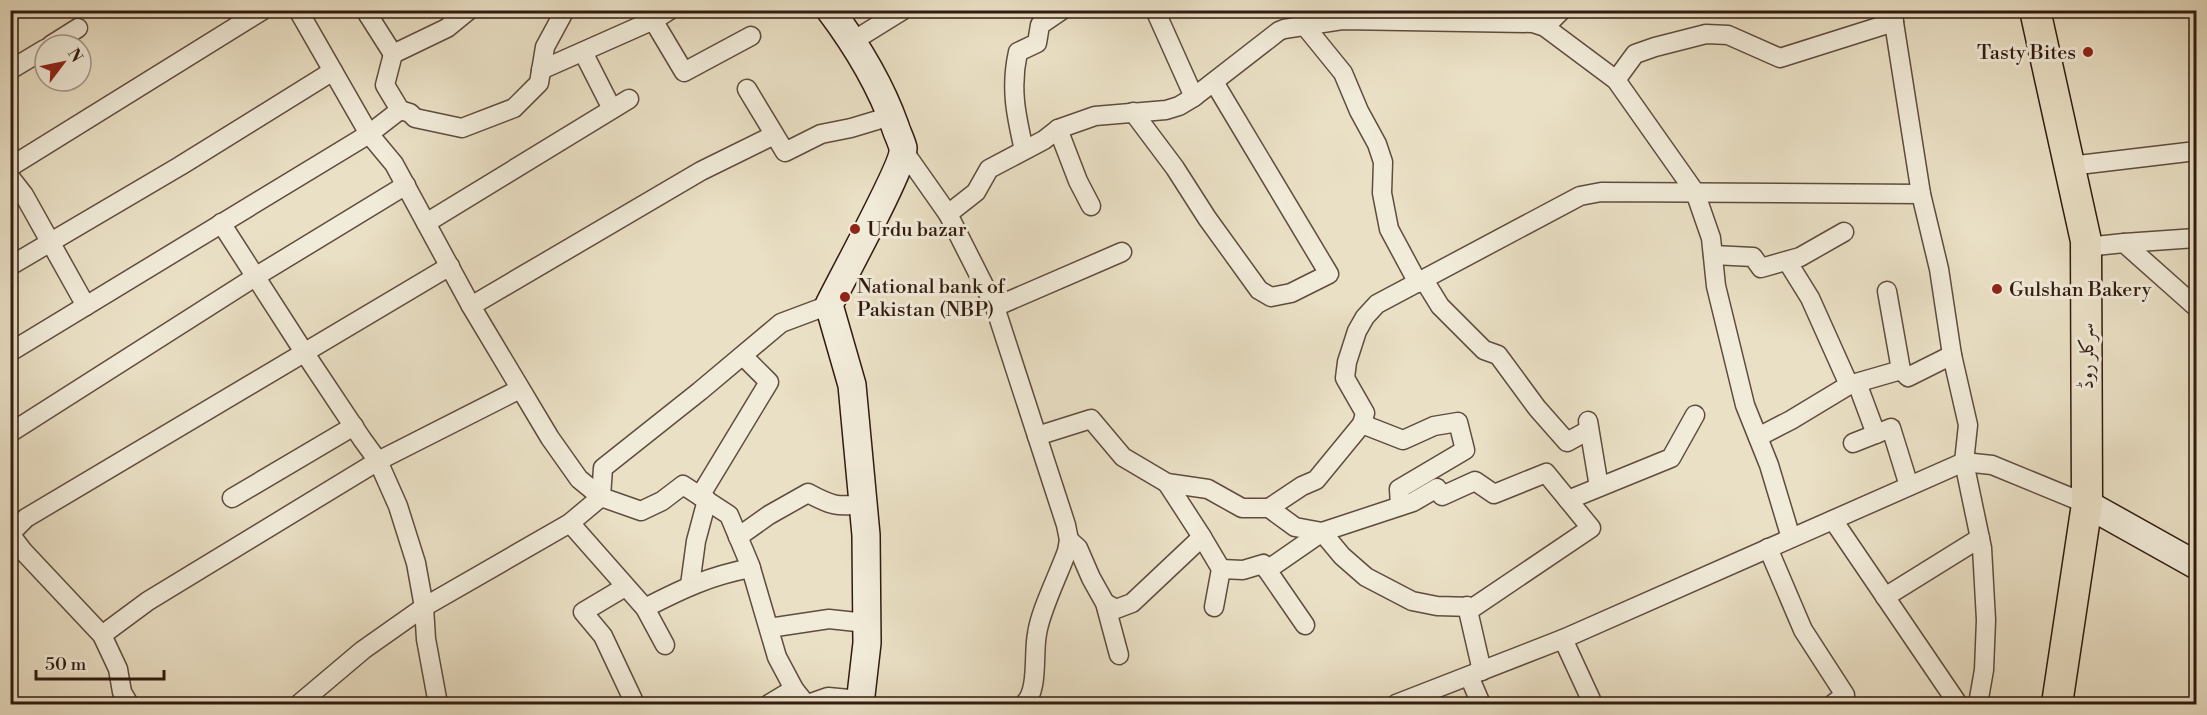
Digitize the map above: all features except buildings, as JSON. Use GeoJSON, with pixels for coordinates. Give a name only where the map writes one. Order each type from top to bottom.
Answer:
{"type":"FeatureCollection","features":[{"type":"Feature","properties":{"kind":"main road"},"geometry":{"type":"LineString","coordinates":[[830,10],[853,41],[872,74],[903,150],[892,181],[829,305],[852,385],[866,536],[867,643],[860,702]]}},
{"type":"Feature","properties":{"kind":"main road","name":"سرکلر روڈ"},"geometry":{"type":"LineString","coordinates":[[2035,10],[2086,247],[2087,504],[2057,705]]}},
{"type":"Feature","properties":{"kind":"main road"},"geometry":{"type":"LineString","coordinates":[[2087,504],[2196,565]]}},
{"type":"Feature","properties":{"kind":"street"},"geometry":{"type":"LineString","coordinates":[[10,167],[263,10]]}},
{"type":"Feature","properties":{"kind":"street"},"geometry":{"type":"LineString","coordinates":[[298,10],[369,134],[394,164],[471,306],[520,389],[579,479],[601,497],[641,511],[662,501],[683,485],[729,515],[751,568],[777,657],[794,689],[807,705],[828,698],[860,702]]}},
{"type":"Feature","properties":{"kind":"street"},"geometry":{"type":"LineString","coordinates":[[365,10],[393,54],[385,85],[400,110],[410,113],[414,118],[462,128],[514,108],[539,83],[545,47],[565,10]]}},
{"type":"Feature","properties":{"kind":"street"},"geometry":{"type":"LineString","coordinates":[[393,54],[447,28],[470,10]]}},
{"type":"Feature","properties":{"kind":"street"},"geometry":{"type":"LineString","coordinates":[[541,70],[653,20],[670,10]]}},
{"type":"Feature","properties":{"kind":"street"},"geometry":{"type":"LineString","coordinates":[[853,41],[903,10]]}},
{"type":"Feature","properties":{"kind":"street"},"geometry":{"type":"LineString","coordinates":[[1024,150],[1014,105],[1013,71],[1018,52],[1037,43],[1040,25],[1062,10]]}},
{"type":"Feature","properties":{"kind":"street"},"geometry":{"type":"LineString","coordinates":[[1155,10],[1194,98]]}},
{"type":"Feature","properties":{"kind":"street"},"geometry":{"type":"LineString","coordinates":[[948,214],[976,192],[989,169],[1044,140],[1058,129],[1095,116],[1167,110],[1194,98],[1279,31],[1301,18],[1342,20],[1447,16],[1533,23],[1550,18],[1616,80],[1695,192],[1711,238],[1716,286],[1745,405],[1769,465],[1791,538]]}},
{"type":"Feature","properties":{"kind":"street"},"geometry":{"type":"LineString","coordinates":[[1616,80],[1635,54],[1706,34],[1728,35],[1780,58],[1893,16],[1922,194],[1939,269],[1952,355],[1968,425],[1964,462],[1980,538],[1986,620],[1984,670],[1978,705]]}},
{"type":"Feature","properties":{"kind":"street"},"geometry":{"type":"LineString","coordinates":[[1301,18],[1343,73],[1359,111],[1377,144],[1383,162],[1382,193],[1389,229],[1421,281],[1440,306],[1484,351],[1498,355],[1537,408],[1567,442],[1588,425],[1599,487]]}},
{"type":"Feature","properties":{"kind":"street"},"geometry":{"type":"LineString","coordinates":[[653,20],[684,72],[751,36]]}},
{"type":"Feature","properties":{"kind":"street"},"geometry":{"type":"LineString","coordinates":[[70,33],[78,28]]}},
{"type":"Feature","properties":{"kind":"street"},"geometry":{"type":"LineString","coordinates":[[583,52],[612,109]]}},
{"type":"Feature","properties":{"kind":"street"},"geometry":{"type":"LineString","coordinates":[[10,70],[33,56]]}},
{"type":"Feature","properties":{"kind":"street"},"geometry":{"type":"LineString","coordinates":[[10,266],[333,71]]}},
{"type":"Feature","properties":{"kind":"street"},"geometry":{"type":"LineString","coordinates":[[1133,112],[1175,168],[1259,290],[1271,297],[1291,292],[1329,274],[1214,82]]}},
{"type":"Feature","properties":{"kind":"street"},"geometry":{"type":"LineString","coordinates":[[747,89],[785,152],[821,134],[891,116]]}},
{"type":"Feature","properties":{"kind":"street"},"geometry":{"type":"LineString","coordinates":[[426,223],[629,99]]}},
{"type":"Feature","properties":{"kind":"street"},"geometry":{"type":"LineString","coordinates":[[10,352],[369,134],[400,110]]}},
{"type":"Feature","properties":{"kind":"street"},"geometry":{"type":"LineString","coordinates":[[1058,129],[1078,181],[1091,206]]}},
{"type":"Feature","properties":{"kind":"street"},"geometry":{"type":"LineString","coordinates":[[471,306],[701,171],[774,135]]}},
{"type":"Feature","properties":{"kind":"street"},"geometry":{"type":"LineString","coordinates":[[903,150],[948,214],[995,307],[1069,540],[1067,552],[1037,632],[1035,678],[1030,699],[1024,705]]}},
{"type":"Feature","properties":{"kind":"street"},"geometry":{"type":"LineString","coordinates":[[2070,166],[2196,151]]}},
{"type":"Feature","properties":{"kind":"street"},"geometry":{"type":"LineString","coordinates":[[10,177],[24,195],[86,306]]}},
{"type":"Feature","properties":{"kind":"street"},"geometry":{"type":"LineString","coordinates":[[10,433],[255,277],[406,185]]}},
{"type":"Feature","properties":{"kind":"street"},"geometry":{"type":"LineString","coordinates":[[1037,436],[1091,419],[1124,456],[1167,483],[1209,489],[1242,508],[1269,508],[1302,486],[1316,480],[1362,424],[1365,412],[1345,378],[1347,362],[1357,331],[1365,317],[1377,304],[1580,196],[1601,192],[1922,194]]}},
{"type":"Feature","properties":{"kind":"street"},"geometry":{"type":"LineString","coordinates":[[221,223],[378,461],[402,518],[416,563],[438,705]]}},
{"type":"Feature","properties":{"kind":"street"},"geometry":{"type":"LineString","coordinates":[[1713,255],[1753,257],[1761,268],[1800,257],[1844,232]]}},
{"type":"Feature","properties":{"kind":"street"},"geometry":{"type":"LineString","coordinates":[[2086,247],[2196,238]]}},
{"type":"Feature","properties":{"kind":"street"},"geometry":{"type":"LineString","coordinates":[[2124,243],[2196,307]]}},
{"type":"Feature","properties":{"kind":"street"},"geometry":{"type":"LineString","coordinates":[[995,307],[1122,252]]}},
{"type":"Feature","properties":{"kind":"street"},"geometry":{"type":"LineString","coordinates":[[1787,261],[1810,298],[1876,434]]}},
{"type":"Feature","properties":{"kind":"street"},"geometry":{"type":"LineString","coordinates":[[129,705],[123,692],[118,669],[102,635],[23,551],[10,534],[26,518],[450,266]]}},
{"type":"Feature","properties":{"kind":"street"},"geometry":{"type":"LineString","coordinates":[[1887,291],[1901,370],[1908,377],[1952,355]]}},
{"type":"Feature","properties":{"kind":"street"},"geometry":{"type":"LineString","coordinates":[[299,705],[363,650],[424,608],[570,523],[601,497],[603,468],[781,323],[829,305]]}},
{"type":"Feature","properties":{"kind":"street"},"geometry":{"type":"LineString","coordinates":[[690,585],[703,498],[769,382],[743,356]]}},
{"type":"Feature","properties":{"kind":"street"},"geometry":{"type":"LineString","coordinates":[[1758,437],[1853,384],[1901,370]]}},
{"type":"Feature","properties":{"kind":"street"},"geometry":{"type":"LineString","coordinates":[[102,635],[148,601],[378,461],[520,389]]}},
{"type":"Feature","properties":{"kind":"street"},"geometry":{"type":"LineString","coordinates":[[1568,500],[1671,458],[1695,415]]}},
{"type":"Feature","properties":{"kind":"street"},"geometry":{"type":"LineString","coordinates":[[1362,424],[1403,440],[1434,426],[1458,422],[1465,450],[1399,489],[1400,506]]}},
{"type":"Feature","properties":{"kind":"street"},"geometry":{"type":"LineString","coordinates":[[232,498],[354,426]]}},
{"type":"Feature","properties":{"kind":"street"},"geometry":{"type":"LineString","coordinates":[[1853,443],[1892,428],[1909,486]]}},
{"type":"Feature","properties":{"kind":"street"},"geometry":{"type":"LineString","coordinates":[[1396,705],[1563,639],[1964,462],[1992,465],[2087,504]]}},
{"type":"Feature","properties":{"kind":"street"},"geometry":{"type":"LineString","coordinates":[[1267,570],[1322,532],[1413,502],[1437,488],[1442,496],[1475,481],[1494,494],[1546,473],[1591,528],[1474,607],[1437,606],[1412,601],[1366,577],[1342,556],[1322,532],[1295,527],[1269,508]]}},
{"type":"Feature","properties":{"kind":"street"},"geometry":{"type":"LineString","coordinates":[[1167,483],[1221,569],[1214,607]]}},
{"type":"Feature","properties":{"kind":"street"},"geometry":{"type":"LineString","coordinates":[[738,537],[769,515],[808,494],[839,506],[863,504]]}},
{"type":"Feature","properties":{"kind":"street"},"geometry":{"type":"LineString","coordinates":[[1833,520],[1958,705]]}},
{"type":"Feature","properties":{"kind":"street"},"geometry":{"type":"LineString","coordinates":[[570,523],[645,608],[665,645]]}},
{"type":"Feature","properties":{"kind":"street"},"geometry":{"type":"LineString","coordinates":[[1106,603],[1116,609],[1132,603],[1202,537]]}},
{"type":"Feature","properties":{"kind":"street"},"geometry":{"type":"LineString","coordinates":[[1885,597],[1980,538]]}},
{"type":"Feature","properties":{"kind":"street"},"geometry":{"type":"LineString","coordinates":[[1069,540],[1078,548],[1091,578],[1106,603],[1119,655]]}},
{"type":"Feature","properties":{"kind":"street"},"geometry":{"type":"LineString","coordinates":[[1768,548],[1803,630],[1845,694],[1833,705]]}},
{"type":"Feature","properties":{"kind":"street"},"geometry":{"type":"LineString","coordinates":[[1221,569],[1243,570],[1263,564],[1305,626]]}},
{"type":"Feature","properties":{"kind":"street"},"geometry":{"type":"LineString","coordinates":[[645,608],[690,585],[722,574],[751,568]]}},
{"type":"Feature","properties":{"kind":"street"},"geometry":{"type":"LineString","coordinates":[[625,587],[583,612],[603,636],[635,705]]}},
{"type":"Feature","properties":{"kind":"street"},"geometry":{"type":"LineString","coordinates":[[1467,606],[1481,705]]}},
{"type":"Feature","properties":{"kind":"street"},"geometry":{"type":"LineString","coordinates":[[769,628],[829,619],[866,623]]}},
{"type":"Feature","properties":{"kind":"street"},"geometry":{"type":"LineString","coordinates":[[1563,639],[1593,705]]}},
{"type":"Feature","properties":{"kind":"street"},"geometry":{"type":"LineString","coordinates":[[770,705],[794,689]]}},
{"type":"Feature","properties":{"kind":"place","name":"Tasty Bites"},"geometry":{"type":"Point","coordinates":[2088,52]}},
{"type":"Feature","properties":{"kind":"place","name":"Urdu bazar"},"geometry":{"type":"Point","coordinates":[855,229]}},
{"type":"Feature","properties":{"kind":"place","name":"Gulshan Bakery"},"geometry":{"type":"Point","coordinates":[1997,289]}},
{"type":"Feature","properties":{"kind":"place","name":"National bank of Pakistan (NBP)"},"geometry":{"type":"Point","coordinates":[845,297]}}]}
